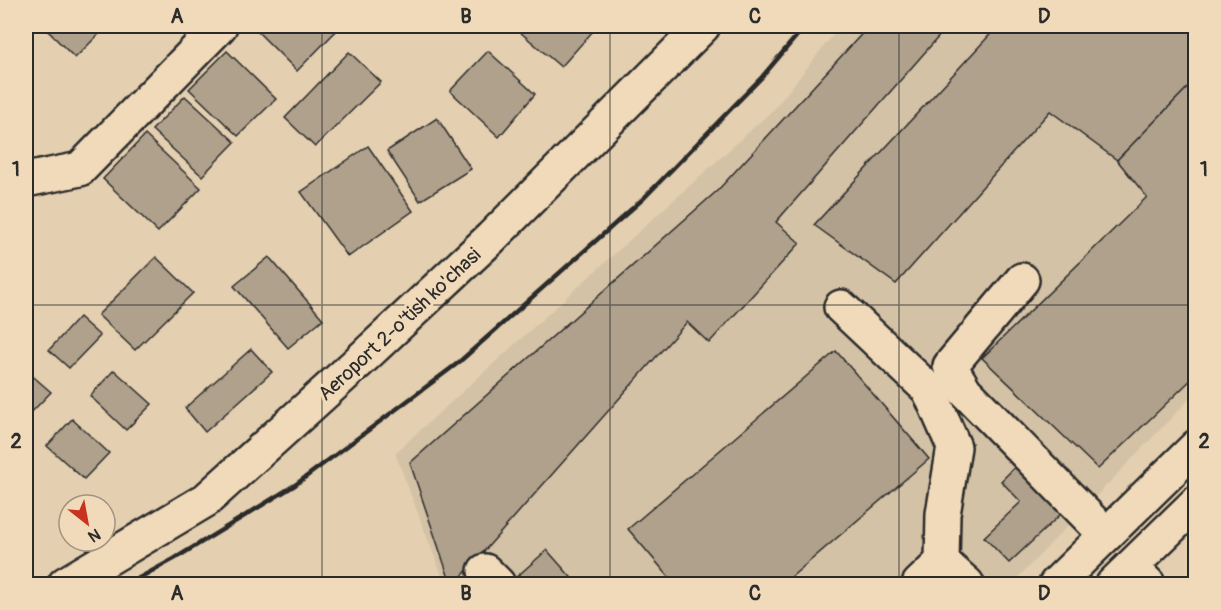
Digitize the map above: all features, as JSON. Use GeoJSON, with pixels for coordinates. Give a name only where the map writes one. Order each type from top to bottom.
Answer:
{"type":"FeatureCollection","features":[{"type":"Feature","properties":{"kind":"street"},"geometry":{"type":"LineString","coordinates":[[26,180],[80,169],[220,26]]}},
{"type":"Feature","properties":{"kind":"street","name":"Aeroport 2-o'tish ko'chasi"},"geometry":{"type":"LineString","coordinates":[[65,585],[206,500],[491,238],[703,26]]}},
{"type":"Feature","properties":{"kind":"street"},"geometry":{"type":"LineString","coordinates":[[1022,280],[950,366],[965,391],[1106,535]]}},
{"type":"Feature","properties":{"kind":"street"},"geometry":{"type":"LineString","coordinates":[[841,307],[929,390],[954,447],[943,514],[942,562],[919,585]]}},
{"type":"Feature","properties":{"kind":"street"},"geometry":{"type":"LineString","coordinates":[[1056,585],[1196,447]]}},
{"type":"Feature","properties":{"kind":"street"},"geometry":{"type":"LineString","coordinates":[[1130,579],[1196,503]]}},
{"type":"Feature","properties":{"kind":"street"},"geometry":{"type":"LineString","coordinates":[[942,562],[967,585]]}},
{"type":"Feature","properties":{"kind":"shaded area"},"geometry":{"type":"Polygon","coordinates":[[[840,26],[1195,26],[1195,393],[1012,584],[445,584],[395,453],[775,108],[840,26]]]}},
{"type":"Feature","properties":{"kind":"building"},"geometry":{"type":"Polygon","coordinates":[[[43,26],[107,26],[75,58],[43,26]]]}},
{"type":"Feature","properties":{"kind":"building"},"geometry":{"type":"Polygon","coordinates":[[[256,26],[332,26],[337,30],[297,71],[254,28],[256,26]]]}},
{"type":"Feature","properties":{"kind":"building"},"geometry":{"type":"Polygon","coordinates":[[[513,26],[588,26],[594,30],[561,67],[513,26]]]}},
{"type":"Feature","properties":{"kind":"building"},"geometry":{"type":"Polygon","coordinates":[[[869,26],[948,26],[776,222],[800,243],[709,343],[687,322],[455,584],[451,584],[410,463],[718,190],[869,26]]]}},
{"type":"Feature","properties":{"kind":"building"},"geometry":{"type":"Polygon","coordinates":[[[998,26],[1193,26],[1196,27],[1196,79],[1117,160],[1050,111],[896,284],[814,225],[998,26]]]}},
{"type":"Feature","properties":{"kind":"building"},"geometry":{"type":"Polygon","coordinates":[[[227,51],[276,99],[238,136],[189,89],[227,51]]]}},
{"type":"Feature","properties":{"kind":"building"},"geometry":{"type":"Polygon","coordinates":[[[488,51],[535,94],[499,137],[450,91],[488,51]]]}},
{"type":"Feature","properties":{"kind":"building"},"geometry":{"type":"Polygon","coordinates":[[[349,52],[381,82],[315,147],[285,118],[349,52]]]}},
{"type":"Feature","properties":{"kind":"building"},"geometry":{"type":"Polygon","coordinates":[[[1196,79],[1196,375],[1098,469],[982,358],[1147,197],[1117,160],[1196,79]]]}},
{"type":"Feature","properties":{"kind":"building"},"geometry":{"type":"Polygon","coordinates":[[[26,89],[35,100],[26,108],[26,89]]]}},
{"type":"Feature","properties":{"kind":"building"},"geometry":{"type":"Polygon","coordinates":[[[185,96],[235,142],[202,176],[152,130],[185,96]]]}},
{"type":"Feature","properties":{"kind":"building"},"geometry":{"type":"Polygon","coordinates":[[[437,118],[471,169],[420,201],[387,151],[437,118]]]}},
{"type":"Feature","properties":{"kind":"building"},"geometry":{"type":"Polygon","coordinates":[[[145,135],[201,188],[158,232],[103,179],[145,135]]]}},
{"type":"Feature","properties":{"kind":"building"},"geometry":{"type":"Polygon","coordinates":[[[368,146],[413,211],[348,257],[301,192],[368,146]]]}},
{"type":"Feature","properties":{"kind":"building"},"geometry":{"type":"Polygon","coordinates":[[[156,257],[193,293],[135,350],[98,315],[156,257]]]}},
{"type":"Feature","properties":{"kind":"building"},"geometry":{"type":"Polygon","coordinates":[[[269,257],[323,319],[288,348],[234,286],[269,257]]]}},
{"type":"Feature","properties":{"kind":"building"},"geometry":{"type":"Polygon","coordinates":[[[79,317],[100,336],[69,368],[49,350],[79,317]]]}},
{"type":"Feature","properties":{"kind":"building"},"geometry":{"type":"Polygon","coordinates":[[[251,349],[272,372],[205,432],[185,408],[251,349]]]}},
{"type":"Feature","properties":{"kind":"building"},"geometry":{"type":"Polygon","coordinates":[[[836,351],[929,459],[783,584],[675,584],[628,529],[836,351]]]}},
{"type":"Feature","properties":{"kind":"building"},"geometry":{"type":"Polygon","coordinates":[[[114,370],[152,404],[126,430],[90,396],[114,370]]]}},
{"type":"Feature","properties":{"kind":"building"},"geometry":{"type":"Polygon","coordinates":[[[28,372],[51,392],[26,418],[26,374],[28,372]]]}},
{"type":"Feature","properties":{"kind":"building"},"geometry":{"type":"Polygon","coordinates":[[[72,419],[109,453],[84,479],[47,446],[72,419]]]}},
{"type":"Feature","properties":{"kind":"building"},"geometry":{"type":"Polygon","coordinates":[[[1017,465],[1062,513],[1009,563],[984,537],[1021,502],[1001,481],[1017,465]]]}},
{"type":"Feature","properties":{"kind":"building"},"geometry":{"type":"Polygon","coordinates":[[[547,550],[577,584],[517,584],[513,580],[547,550]]]}},
{"type":"Feature","properties":{"kind":"railway"},"geometry":{"type":"LineString","coordinates":[[128,584],[174,559],[295,485],[458,363],[644,198],[762,77],[805,26]]}}]}
